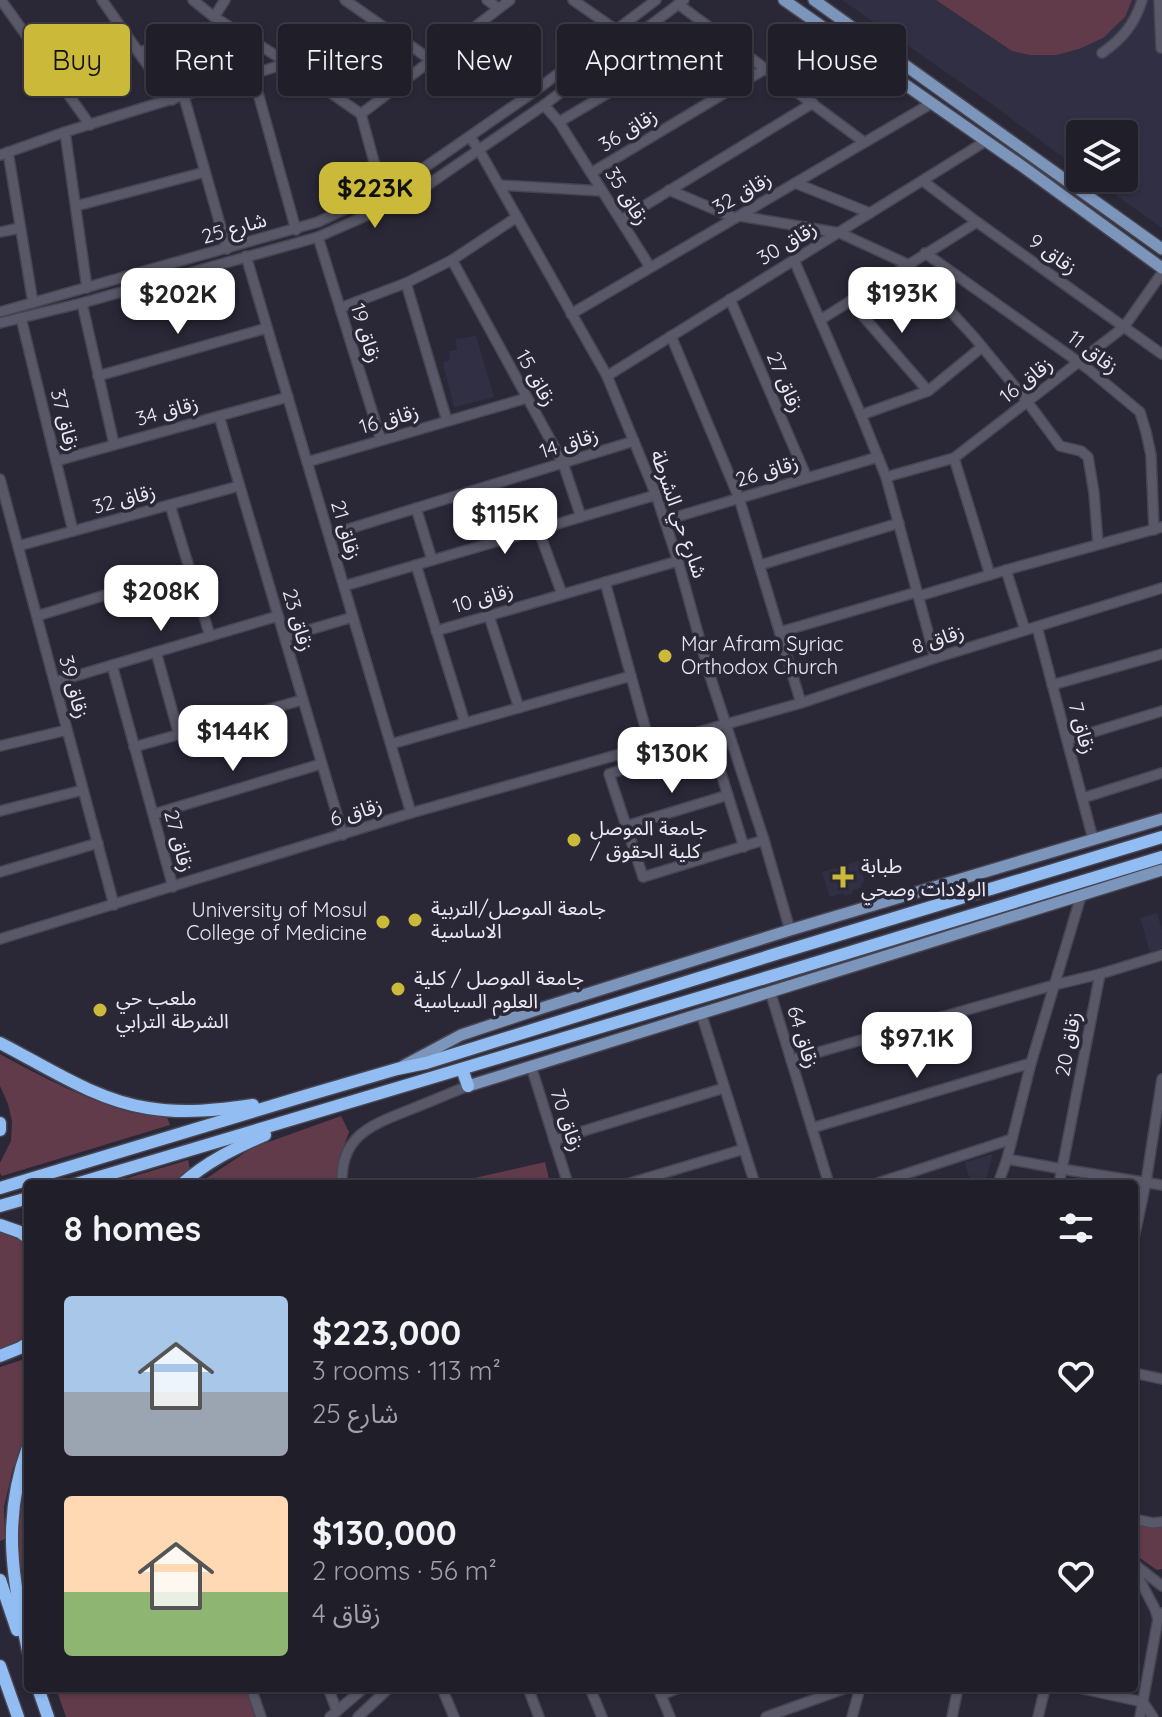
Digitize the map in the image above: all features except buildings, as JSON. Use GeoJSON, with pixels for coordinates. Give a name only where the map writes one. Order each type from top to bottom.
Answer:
{"type":"FeatureCollection","features":[{"type":"Feature","properties":{"kind":"highway"},"geometry":{"type":"LineString","coordinates":[[26,1180],[308,1095],[426,1063],[1162,837]]}},
{"type":"Feature","properties":{"kind":"highway"},"geometry":{"type":"LineString","coordinates":[[90,1180],[1162,857]]}},
{"type":"Feature","properties":{"kind":"highway"},"geometry":{"type":"LineString","coordinates":[[0,1043],[109,1098],[148,1108],[212,1110],[308,1095]]}},
{"type":"Feature","properties":{"kind":"highway"},"geometry":{"type":"LineString","coordinates":[[462,1069],[468,1086]]}},
{"type":"Feature","properties":{"kind":"highway"},"geometry":{"type":"LineString","coordinates":[[187,1180],[225,1153],[320,1112]]}},
{"type":"Feature","properties":{"kind":"highway"},"geometry":{"type":"LineString","coordinates":[[0,1123],[0,1130]]}},
{"type":"Feature","properties":{"kind":"highway"},"geometry":{"type":"LineString","coordinates":[[0,1188],[24,1181]]}},
{"type":"Feature","properties":{"kind":"highway"},"geometry":{"type":"LineString","coordinates":[[0,1206],[24,1199]]}},
{"type":"Feature","properties":{"kind":"highway"},"geometry":{"type":"LineString","coordinates":[[0,1225],[24,1235]]}},
{"type":"Feature","properties":{"kind":"highway"},"geometry":{"type":"LineString","coordinates":[[0,1356],[24,1345]]}},
{"type":"Feature","properties":{"kind":"highway"},"geometry":{"type":"LineString","coordinates":[[24,1460],[16,1487],[11,1545],[16,1596],[24,1633]]}},
{"type":"Feature","properties":{"kind":"highway"},"geometry":{"type":"LineString","coordinates":[[0,1580],[24,1648]]}},
{"type":"Feature","properties":{"kind":"highway"},"geometry":{"type":"LineString","coordinates":[[2,1672],[18,1717]]}},
{"type":"Feature","properties":{"kind":"highway"},"geometry":{"type":"LineString","coordinates":[[39,1692],[48,1717]]}},
{"type":"Feature","properties":{"kind":"main road"},"geometry":{"type":"LineString","coordinates":[[784,0],[1022,166],[1162,271]]}},
{"type":"Feature","properties":{"kind":"main road"},"geometry":{"type":"LineString","coordinates":[[814,0],[1162,249]]}},
{"type":"Feature","properties":{"kind":"main road"},"geometry":{"type":"LineString","coordinates":[[1022,166],[1031,154]]}},
{"type":"Feature","properties":{"kind":"main road"},"geometry":{"type":"LineString","coordinates":[[397,1069],[461,1035],[790,930],[1162,819]]}},
{"type":"Feature","properties":{"kind":"main road"},"geometry":{"type":"LineString","coordinates":[[468,1086],[1162,870]]}},
{"type":"Feature","properties":{"kind":"street"},"geometry":{"type":"LineString","coordinates":[[1,0],[90,125]]}},
{"type":"Feature","properties":{"kind":"street"},"geometry":{"type":"LineString","coordinates":[[102,0],[172,100]]}},
{"type":"Feature","properties":{"kind":"street"},"geometry":{"type":"LineString","coordinates":[[193,0],[225,24]]}},
{"type":"Feature","properties":{"kind":"street"},"geometry":{"type":"LineString","coordinates":[[214,17],[225,0]]}},
{"type":"Feature","properties":{"kind":"street"},"geometry":{"type":"LineString","coordinates":[[345,0],[427,57]]}},
{"type":"Feature","properties":{"kind":"street"},"geometry":{"type":"LineString","coordinates":[[487,0],[498,8]]}},
{"type":"Feature","properties":{"kind":"street"},"geometry":{"type":"LineString","coordinates":[[477,24],[510,0]]}},
{"type":"Feature","properties":{"kind":"street"},"geometry":{"type":"LineString","coordinates":[[573,0],[607,24]]}},
{"type":"Feature","properties":{"kind":"street","name":"شارع 25"},"geometry":{"type":"LineString","coordinates":[[624,24],[656,0]]}},
{"type":"Feature","properties":{"kind":"street"},"geometry":{"type":"LineString","coordinates":[[1102,53],[1128,31],[1142,0]]}},
{"type":"Feature","properties":{"kind":"street"},"geometry":{"type":"LineString","coordinates":[[1159,0],[1161,48]]}},
{"type":"Feature","properties":{"kind":"street"},"geometry":{"type":"LineString","coordinates":[[681,2],[705,24]]}},
{"type":"Feature","properties":{"kind":"street","name":"شارع 25"},"geometry":{"type":"LineString","coordinates":[[0,323],[318,237],[413,195],[544,105],[681,2]]}},
{"type":"Feature","properties":{"kind":"street"},"geometry":{"type":"LineString","coordinates":[[138,52],[146,50]]}},
{"type":"Feature","properties":{"kind":"street"},"geometry":{"type":"LineString","coordinates":[[752,60],[864,142]]}},
{"type":"Feature","properties":{"kind":"street"},"geometry":{"type":"LineString","coordinates":[[361,114],[427,63]]}},
{"type":"Feature","properties":{"kind":"street","name":"زقاق 36"},"geometry":{"type":"LineString","coordinates":[[591,173],[765,69]]}},
{"type":"Feature","properties":{"kind":"street","name":"شارع 25"},"geometry":{"type":"LineString","coordinates":[[0,312],[318,222],[405,181],[557,74]]}},
{"type":"Feature","properties":{"kind":"street"},"geometry":{"type":"LineString","coordinates":[[33,303],[4,153],[187,96]]}},
{"type":"Feature","properties":{"kind":"street"},"geometry":{"type":"LineString","coordinates":[[259,96],[296,230]]}},
{"type":"Feature","properties":{"kind":"street"},"geometry":{"type":"LineString","coordinates":[[335,96],[361,114],[382,191]]}},
{"type":"Feature","properties":{"kind":"street"},"geometry":{"type":"LineString","coordinates":[[559,122],[603,96]]}},
{"type":"Feature","properties":{"kind":"street"},"geometry":{"type":"LineString","coordinates":[[184,97],[227,249]]}},
{"type":"Feature","properties":{"kind":"street"},"geometry":{"type":"LineString","coordinates":[[621,220],[813,103]]}},
{"type":"Feature","properties":{"kind":"street","name":"زقاق 32"},"geometry":{"type":"LineString","coordinates":[[571,314],[932,103]]}},
{"type":"Feature","properties":{"kind":"street","name":"زقاق 35"},"geometry":{"type":"LineString","coordinates":[[544,105],[559,122],[650,267]]}},
{"type":"Feature","properties":{"kind":"street"},"geometry":{"type":"LineString","coordinates":[[65,132],[87,288]]}},
{"type":"Feature","properties":{"kind":"street","name":"شارع حي الشرطة"},"geometry":{"type":"LineString","coordinates":[[470,137],[607,376],[656,495],[790,930]]}},
{"type":"Feature","properties":{"kind":"street","name":"زقاق 30"},"geometry":{"type":"LineString","coordinates":[[607,376],[986,141]]}},
{"type":"Feature","properties":{"kind":"street"},"geometry":{"type":"LineString","coordinates":[[76,206],[205,172]]}},
{"type":"Feature","properties":{"kind":"street","name":"زقاق 9"},"geometry":{"type":"LineString","coordinates":[[923,181],[1162,354]]}},
{"type":"Feature","properties":{"kind":"street"},"geometry":{"type":"LineString","coordinates":[[795,183],[870,213]]}},
{"type":"Feature","properties":{"kind":"street"},"geometry":{"type":"LineString","coordinates":[[499,185],[602,191]]}},
{"type":"Feature","properties":{"kind":"street"},"geometry":{"type":"LineString","coordinates":[[669,190],[737,217],[840,233],[907,264],[982,347],[1060,446],[1081,451],[1088,457],[1098,544]]}},
{"type":"Feature","properties":{"kind":"street"},"geometry":{"type":"LineString","coordinates":[[340,308],[406,283],[452,260],[517,217]]}},
{"type":"Feature","properties":{"kind":"street"},"geometry":{"type":"LineString","coordinates":[[820,320],[977,222]]}},
{"type":"Feature","properties":{"kind":"street"},"geometry":{"type":"LineString","coordinates":[[0,232],[20,228]]}},
{"type":"Feature","properties":{"kind":"street","name":"زقاق 19"},"geometry":{"type":"LineString","coordinates":[[318,237],[381,440]]}},
{"type":"Feature","properties":{"kind":"street","name":"زقاق 11"},"geometry":{"type":"LineString","coordinates":[[925,253],[1078,361],[1141,414],[1151,455],[1158,528]]}},
{"type":"Feature","properties":{"kind":"street","name":"زقاق 21"},"geometry":{"type":"LineString","coordinates":[[246,256],[411,813]]}},
{"type":"Feature","properties":{"kind":"street","name":"زقاق 15"},"geometry":{"type":"LineString","coordinates":[[452,260],[563,463],[581,517]]}},
{"type":"Feature","properties":{"kind":"street"},"geometry":{"type":"LineString","coordinates":[[794,260],[886,477],[935,658]]}},
{"type":"Feature","properties":{"kind":"street","name":"زقاق 16"},"geometry":{"type":"LineString","coordinates":[[886,477],[954,458],[1124,327],[1162,271]]}},
{"type":"Feature","properties":{"kind":"street"},"geometry":{"type":"LineString","coordinates":[[406,283],[447,421]]}},
{"type":"Feature","properties":{"kind":"street"},"geometry":{"type":"LineString","coordinates":[[61,295],[64,307]]}},
{"type":"Feature","properties":{"kind":"street","name":"زقاق 27"},"geometry":{"type":"LineString","coordinates":[[730,299],[807,478]]}},
{"type":"Feature","properties":{"kind":"street"},"geometry":{"type":"LineString","coordinates":[[850,301],[928,391]]}},
{"type":"Feature","properties":{"kind":"street"},"geometry":{"type":"LineString","coordinates":[[82,303],[114,444]]}},
{"type":"Feature","properties":{"kind":"street","name":"زقاق 37"},"geometry":{"type":"LineString","coordinates":[[21,318],[73,531]]}},
{"type":"Feature","properties":{"kind":"street"},"geometry":{"type":"LineString","coordinates":[[98,376],[267,328]]}},
{"type":"Feature","properties":{"kind":"street"},"geometry":{"type":"LineString","coordinates":[[671,336],[739,498],[801,703]]}},
{"type":"Feature","properties":{"kind":"street"},"geometry":{"type":"LineString","coordinates":[[861,415],[928,391],[982,347]]}},
{"type":"Feature","properties":{"kind":"street","name":"زقاق 34"},"geometry":{"type":"LineString","coordinates":[[56,461],[288,397]]}},
{"type":"Feature","properties":{"kind":"street","name":"زقاق 16"},"geometry":{"type":"LineString","coordinates":[[307,462],[527,398]]}},
{"type":"Feature","properties":{"kind":"street","name":"زقاق 23"},"geometry":{"type":"LineString","coordinates":[[219,416],[343,835]]}},
{"type":"Feature","properties":{"kind":"street","name":"زقاق 14"},"geometry":{"type":"LineString","coordinates":[[329,535],[634,441]]}},
{"type":"Feature","properties":{"kind":"street","name":"زقاق 26"},"geometry":{"type":"LineString","coordinates":[[666,520],[878,457]]}},
{"type":"Feature","properties":{"kind":"street"},"geometry":{"type":"LineString","coordinates":[[954,458],[990,575]]}},
{"type":"Feature","properties":{"kind":"street","name":"زقاق 39"},"geometry":{"type":"LineString","coordinates":[[0,479],[4,512],[18,546],[114,905]]}},
{"type":"Feature","properties":{"kind":"street","name":"زقاق 32"},"geometry":{"type":"LineString","coordinates":[[18,546],[239,486]]}},
{"type":"Feature","properties":{"kind":"street"},"geometry":{"type":"LineString","coordinates":[[344,586],[656,495]]}},
{"type":"Feature","properties":{"kind":"street"},"geometry":{"type":"LineString","coordinates":[[170,505],[210,636]]}},
{"type":"Feature","properties":{"kind":"street"},"geometry":{"type":"LineString","coordinates":[[416,508],[432,560]]}},
{"type":"Feature","properties":{"kind":"street"},"geometry":{"type":"LineString","coordinates":[[760,565],[899,523]]}},
{"type":"Feature","properties":{"kind":"street"},"geometry":{"type":"LineString","coordinates":[[780,632],[1158,528]]}},
{"type":"Feature","properties":{"kind":"street"},"geometry":{"type":"LineString","coordinates":[[538,529],[562,594]]}},
{"type":"Feature","properties":{"kind":"street","name":"زقاق 10"},"geometry":{"type":"LineString","coordinates":[[436,631],[678,561]]}},
{"type":"Feature","properties":{"kind":"street"},"geometry":{"type":"LineString","coordinates":[[416,565],[465,723]]}},
{"type":"Feature","properties":{"kind":"street"},"geometry":{"type":"LineString","coordinates":[[37,616],[190,569]]}},
{"type":"Feature","properties":{"kind":"street"},"geometry":{"type":"LineString","coordinates":[[1006,570],[1025,630]]}},
{"type":"Feature","properties":{"kind":"street"},"geometry":{"type":"LineString","coordinates":[[605,582],[650,745]]}},
{"type":"Feature","properties":{"kind":"street","name":"زقاق 8"},"geometry":{"type":"LineString","coordinates":[[725,725],[1162,588]]}},
{"type":"Feature","properties":{"kind":"street"},"geometry":{"type":"LineString","coordinates":[[55,682],[278,616]]}},
{"type":"Feature","properties":{"kind":"street"},"geometry":{"type":"LineString","coordinates":[[489,616],[519,708]]}},
{"type":"Feature","properties":{"kind":"street"},"geometry":{"type":"LineString","coordinates":[[285,637],[353,617]]}},
{"type":"Feature","properties":{"kind":"street","name":"زقاق 7"},"geometry":{"type":"LineString","coordinates":[[1037,627],[1093,839]]}},
{"type":"Feature","properties":{"kind":"street"},"geometry":{"type":"LineString","coordinates":[[156,652],[179,735]]}},
{"type":"Feature","properties":{"kind":"street"},"geometry":{"type":"LineString","coordinates":[[1052,685],[1162,654]]}},
{"type":"Feature","properties":{"kind":"street","name":"زقاق 27"},"geometry":{"type":"LineString","coordinates":[[112,665],[173,887]]}},
{"type":"Feature","properties":{"kind":"street"},"geometry":{"type":"LineString","coordinates":[[391,744],[631,676]]}},
{"type":"Feature","properties":{"kind":"street"},"geometry":{"type":"LineString","coordinates":[[134,747],[302,700]]}},
{"type":"Feature","properties":{"kind":"street"},"geometry":{"type":"LineString","coordinates":[[1067,740],[1162,711]]}},
{"type":"Feature","properties":{"kind":"street","name":"زقاق 6"},"geometry":{"type":"LineString","coordinates":[[0,939],[411,813],[725,725]]}},
{"type":"Feature","properties":{"kind":"street"},"geometry":{"type":"LineString","coordinates":[[0,746],[67,730]]}},
{"type":"Feature","properties":{"kind":"street"},"geometry":{"type":"LineString","coordinates":[[744,847],[711,741],[609,774],[643,877],[744,847],[764,840]]}},
{"type":"Feature","properties":{"kind":"street"},"geometry":{"type":"LineString","coordinates":[[154,814],[321,764]]}},
{"type":"Feature","properties":{"kind":"street"},"geometry":{"type":"LineString","coordinates":[[1083,798],[1162,773]]}},
{"type":"Feature","properties":{"kind":"street"},"geometry":{"type":"LineString","coordinates":[[0,811],[83,790]]}},
{"type":"Feature","properties":{"kind":"street"},"geometry":{"type":"LineString","coordinates":[[626,826],[728,795]]}},
{"type":"Feature","properties":{"kind":"street"},"geometry":{"type":"LineString","coordinates":[[0,872],[98,843]]}},
{"type":"Feature","properties":{"kind":"street"},"geometry":{"type":"LineString","coordinates":[[999,1180],[1081,896]]}},
{"type":"Feature","properties":{"kind":"street"},"geometry":{"type":"LineString","coordinates":[[791,1060],[1162,955]]}},
{"type":"Feature","properties":{"kind":"street","name":"زقاق 20"},"geometry":{"type":"LineString","coordinates":[[1060,1180],[1100,974]]}},
{"type":"Feature","properties":{"kind":"street","name":"زقاق 64"},"geometry":{"type":"LineString","coordinates":[[770,991],[828,1180]]}},
{"type":"Feature","properties":{"kind":"street"},"geometry":{"type":"LineString","coordinates":[[701,1013],[754,1180]]}},
{"type":"Feature","properties":{"kind":"street"},"geometry":{"type":"LineString","coordinates":[[812,1128],[1031,1063]]}},
{"type":"Feature","properties":{"kind":"street","name":"زقاق 70"},"geometry":{"type":"LineString","coordinates":[[531,1066],[567,1180]]}},
{"type":"Feature","properties":{"kind":"street"},"geometry":{"type":"LineString","coordinates":[[1138,1219],[1162,1079]]}},
{"type":"Feature","properties":{"kind":"street"},"geometry":{"type":"LineString","coordinates":[[342,1180],[347,1150],[362,1133],[386,1119],[468,1086]]}},
{"type":"Feature","properties":{"kind":"street"},"geometry":{"type":"LineString","coordinates":[[554,1140],[724,1088]]}},
{"type":"Feature","properties":{"kind":"street"},"geometry":{"type":"LineString","coordinates":[[887,1180],[1012,1139]]}},
{"type":"Feature","properties":{"kind":"street"},"geometry":{"type":"LineString","coordinates":[[650,1180],[744,1149]]}},
{"type":"Feature","properties":{"kind":"street"},"geometry":{"type":"LineString","coordinates":[[1007,1159],[1133,1180]]}},
{"type":"Feature","properties":{"kind":"street"},"geometry":{"type":"LineString","coordinates":[[1138,1181],[1162,1185]]}},
{"type":"Feature","properties":{"kind":"street"},"geometry":{"type":"LineString","coordinates":[[1138,1374],[1162,1379]]}},
{"type":"Feature","properties":{"kind":"street"},"geometry":{"type":"LineString","coordinates":[[1138,1520],[1162,1522]]}},
{"type":"Feature","properties":{"kind":"street"},"geometry":{"type":"LineString","coordinates":[[1138,1569],[1162,1586]]}},
{"type":"Feature","properties":{"kind":"street"},"geometry":{"type":"LineString","coordinates":[[1138,1574],[1160,1616],[1140,1717]]}},
{"type":"Feature","properties":{"kind":"street"},"geometry":{"type":"LineString","coordinates":[[252,1692],[261,1717]]}},
{"type":"Feature","properties":{"kind":"street"},"geometry":{"type":"LineString","coordinates":[[329,1692],[333,1714],[359,1692]]}},
{"type":"Feature","properties":{"kind":"street"},"geometry":{"type":"LineString","coordinates":[[358,1717],[385,1692]]}},
{"type":"Feature","properties":{"kind":"street"},"geometry":{"type":"LineString","coordinates":[[444,1692],[454,1717]]}},
{"type":"Feature","properties":{"kind":"street"},"geometry":{"type":"LineString","coordinates":[[530,1692],[539,1717]]}},
{"type":"Feature","properties":{"kind":"street"},"geometry":{"type":"LineString","coordinates":[[592,1692],[602,1717]]}},
{"type":"Feature","properties":{"kind":"street"},"geometry":{"type":"LineString","coordinates":[[659,1692],[670,1717]]}},
{"type":"Feature","properties":{"kind":"street"},"geometry":{"type":"LineString","coordinates":[[766,1717],[835,1692]]}},
{"type":"Feature","properties":{"kind":"street"},"geometry":{"type":"LineString","coordinates":[[852,1717],[859,1692]]}},
{"type":"Feature","properties":{"kind":"street"},"geometry":{"type":"LineString","coordinates":[[952,1717],[957,1692]]}},
{"type":"Feature","properties":{"kind":"street"},"geometry":{"type":"LineString","coordinates":[[1038,1717],[1044,1692]]}},
{"type":"Feature","properties":{"kind":"street"},"geometry":{"type":"LineString","coordinates":[[1097,1692],[1143,1702],[1153,1717]]}},
{"type":"Feature","properties":{"kind":"shaded area"},"geometry":{"type":"Polygon","coordinates":[[[842,0],[1162,0],[1162,228],[1112,192],[1138,192],[1138,120],[1066,120],[1066,160],[906,44],[906,24],[877,24],[842,0]]]}},
{"type":"Feature","properties":{"kind":"shaded area"},"geometry":{"type":"Polygon","coordinates":[[[936,0],[1132,0],[1125,17],[1103,38],[1056,55],[1030,55],[1012,51],[936,0]]]}},
{"type":"Feature","properties":{"kind":"shaded area"},"geometry":{"type":"Polygon","coordinates":[[[476,336],[494,397],[454,407],[443,363],[450,360],[449,351],[457,350],[456,339],[476,336]]]}},
{"type":"Feature","properties":{"kind":"shaded area","name":"طبابة الولادات وصحي"},"geometry":{"type":"Polygon","coordinates":[[[859,861],[865,882],[861,888],[845,896],[843,893],[830,897],[822,872],[859,861]]]}},
{"type":"Feature","properties":{"kind":"shaded area"},"geometry":{"type":"Polygon","coordinates":[[[1157,913],[1162,930],[1162,948],[1150,952],[1140,918],[1157,913]]]}},
{"type":"Feature","properties":{"kind":"shaded area"},"geometry":{"type":"Polygon","coordinates":[[[0,1054],[100,1102],[134,1113],[166,1115],[170,1125],[2,1176],[0,1163],[11,1141],[12,1121],[0,1086],[0,1054]]]}},
{"type":"Feature","properties":{"kind":"shaded area"},"geometry":{"type":"Polygon","coordinates":[[[341,1116],[349,1132],[340,1157],[339,1180],[204,1180],[252,1148],[341,1116]]]}},
{"type":"Feature","properties":{"kind":"shaded area"},"geometry":{"type":"Polygon","coordinates":[[[993,1154],[986,1180],[970,1180],[965,1162],[993,1154]]]}},
{"type":"Feature","properties":{"kind":"shaded area"},"geometry":{"type":"Polygon","coordinates":[[[188,1160],[190,1169],[175,1180],[121,1180],[188,1160]]]}},
{"type":"Feature","properties":{"kind":"shaded area"},"geometry":{"type":"Polygon","coordinates":[[[545,1162],[549,1180],[466,1180],[545,1162]]]}},
{"type":"Feature","properties":{"kind":"shaded area"},"geometry":{"type":"Polygon","coordinates":[[[0,1230],[24,1243],[24,1336],[0,1352],[0,1230]]]}},
{"type":"Feature","properties":{"kind":"shaded area"},"geometry":{"type":"Polygon","coordinates":[[[24,1359],[24,1444],[13,1468],[4,1507],[5,1539],[0,1541],[0,1367],[24,1359]]]}},
{"type":"Feature","properties":{"kind":"shaded area"},"geometry":{"type":"Polygon","coordinates":[[[24,1488],[24,1582],[17,1548],[24,1488]]]}},
{"type":"Feature","properties":{"kind":"shaded area"},"geometry":{"type":"Polygon","coordinates":[[[1138,1524],[1162,1526],[1162,1569],[1157,1570],[1138,1557],[1138,1524]]]}},
{"type":"Feature","properties":{"kind":"shaded area"},"geometry":{"type":"Polygon","coordinates":[[[57,1692],[252,1692],[261,1717],[66,1717],[57,1692]]]}},
{"type":"Feature","properties":{"kind":"place","name":"Mar Afram Syriac Orthodox Church"},"geometry":{"type":"Point","coordinates":[665,656]}},
{"type":"Feature","properties":{"kind":"place","name":"جامعة الموصل / كلية الحقوق"},"geometry":{"type":"Point","coordinates":[574,840]}},
{"type":"Feature","properties":{"kind":"place","name":"طبابة الولادات وصحي"},"geometry":{"type":"Point","coordinates":[843,877]}},
{"type":"Feature","properties":{"kind":"place","name":"جامعة الموصل/التربية الاساسية"},"geometry":{"type":"Point","coordinates":[415,920]}},
{"type":"Feature","properties":{"kind":"place","name":"University of Mosul College of Medicine"},"geometry":{"type":"Point","coordinates":[383,922]}},
{"type":"Feature","properties":{"kind":"place","name":"جامعة الموصل / كلية العلوم السياسية"},"geometry":{"type":"Point","coordinates":[398,989]}},
{"type":"Feature","properties":{"kind":"place","name":"ملعب حي الشرطة الترابي"},"geometry":{"type":"Point","coordinates":[100,1010]}}]}
